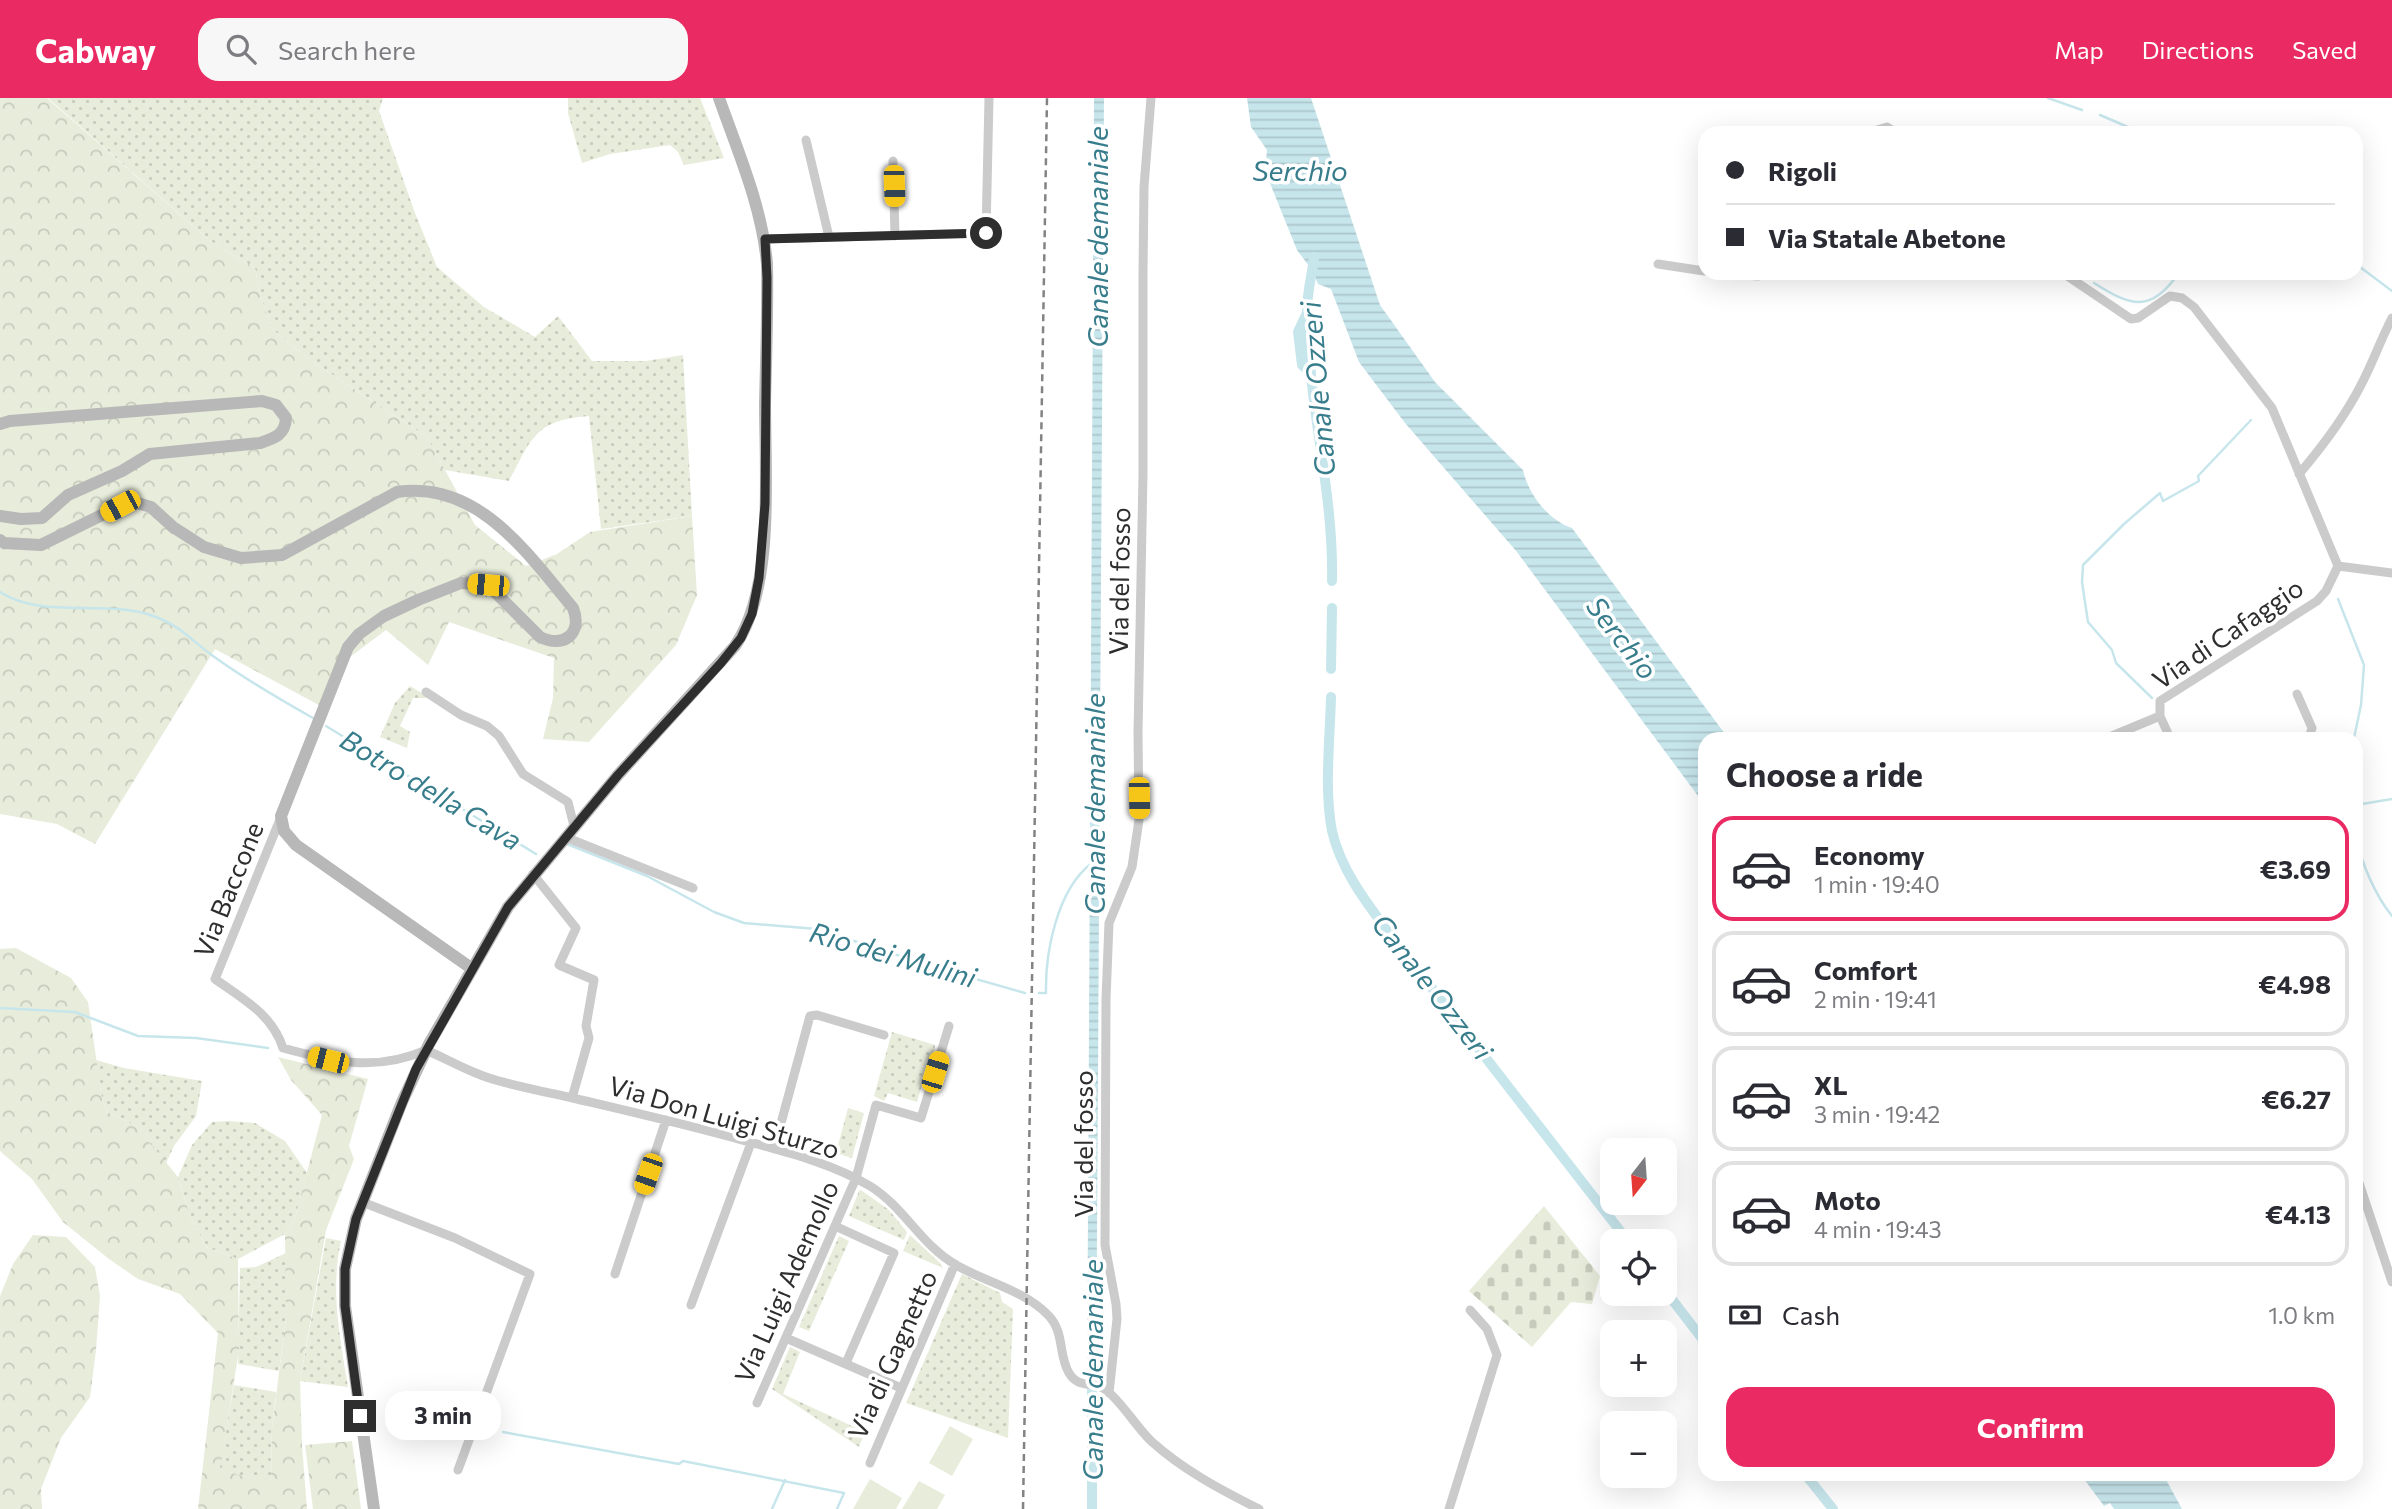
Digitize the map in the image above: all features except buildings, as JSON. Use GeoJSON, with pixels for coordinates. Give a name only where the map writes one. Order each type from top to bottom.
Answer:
{"type":"FeatureCollection","features":[{"type":"Feature","properties":{"kind":"street"},"geometry":{"type":"LineString","coordinates":[[374,1509],[345,1296],[345,1269],[349,1244],[362,1202],[402,1102],[426,1050],[508,907],[565,836],[721,663],[741,638],[752,614],[761,566],[765,504],[765,239],[756,203],[719,98]]}},
{"type":"Feature","properties":{"kind":"street"},"geometry":{"type":"LineString","coordinates":[[765,239],[986,233],[989,98]]}},
{"type":"Feature","properties":{"kind":"street","name":"Via del fosso"},"geometry":{"type":"LineString","coordinates":[[1110,1393],[1116,1304],[1105,1245],[1106,999],[1109,923],[1132,867],[1139,820],[1144,187],[1151,99]]}},
{"type":"Feature","properties":{"kind":"street"},"geometry":{"type":"LineString","coordinates":[[806,140],[829,237]]}},
{"type":"Feature","properties":{"kind":"street"},"geometry":{"type":"LineString","coordinates":[[893,161],[895,236]]}},
{"type":"Feature","properties":{"kind":"street"},"geometry":{"type":"LineString","coordinates":[[1658,264],[1698,270]]}},
{"type":"Feature","properties":{"kind":"street"},"geometry":{"type":"LineString","coordinates":[[2073,280],[2131,319],[2138,318],[2170,296],[2182,299],[2194,307],[2272,408],[2337,566],[2392,573]]}},
{"type":"Feature","properties":{"kind":"street"},"geometry":{"type":"LineString","coordinates":[[2299,474],[2362,383],[2379,341],[2392,318]]}},
{"type":"Feature","properties":{"kind":"street"},"geometry":{"type":"LineString","coordinates":[[0,424],[10,421],[262,401],[276,405],[286,418],[285,428],[277,437],[260,443],[150,454],[122,471],[68,495],[42,518],[0,516]]}},
{"type":"Feature","properties":{"kind":"street"},"geometry":{"type":"LineString","coordinates":[[0,540],[4,543],[41,545],[120,506],[137,503],[151,507],[173,527],[204,547],[241,558],[282,555],[397,492],[413,489],[429,491],[480,510],[513,537],[572,608],[576,617],[572,633],[560,642],[550,642],[540,637],[488,585],[461,583],[384,616],[359,634],[348,647],[281,816],[284,831],[296,845],[471,968]]}},
{"type":"Feature","properties":{"kind":"street","name":"Via di Cafaggio"},"geometry":{"type":"LineString","coordinates":[[2168,732],[2160,716],[2160,701],[2317,601],[2333,580],[2337,566]]}},
{"type":"Feature","properties":{"kind":"street"},"geometry":{"type":"LineString","coordinates":[[426,692],[461,715],[487,726],[499,736],[523,774],[568,802],[574,826]]}},
{"type":"Feature","properties":{"kind":"street"},"geometry":{"type":"LineString","coordinates":[[2297,694],[2312,728],[2311,732]]}},
{"type":"Feature","properties":{"kind":"street"},"geometry":{"type":"LineString","coordinates":[[2121,732],[2160,716]]}},
{"type":"Feature","properties":{"kind":"street","name":"Via Baccone"},"geometry":{"type":"LineString","coordinates":[[281,816],[215,979],[260,1010],[274,1027],[283,1048],[328,1060],[365,1064],[406,1059],[426,1050]]}},
{"type":"Feature","properties":{"kind":"street"},"geometry":{"type":"LineString","coordinates":[[565,836],[693,888]]}},
{"type":"Feature","properties":{"kind":"street"},"geometry":{"type":"LineString","coordinates":[[533,874],[576,928],[559,965],[594,980],[586,1026],[589,1038],[572,1098]]}},
{"type":"Feature","properties":{"kind":"street"},"geometry":{"type":"LineString","coordinates":[[774,1149],[810,1016],[817,1015],[884,1035]]}},
{"type":"Feature","properties":{"kind":"street","name":"Via Luigi Ademollo"},"geometry":{"type":"LineString","coordinates":[[757,1403],[856,1178],[876,1105],[921,1118],[949,1026]]}},
{"type":"Feature","properties":{"kind":"street","name":"Via Don Luigi Sturzo"},"geometry":{"type":"LineString","coordinates":[[426,1050],[489,1078],[774,1149],[856,1178],[896,1206],[928,1244],[956,1264],[1027,1298],[1050,1316],[1060,1335],[1069,1373],[1081,1385],[1100,1386],[1110,1393],[1151,1441],[1179,1463],[1212,1485],[1259,1509]]}},
{"type":"Feature","properties":{"kind":"street"},"geometry":{"type":"LineString","coordinates":[[615,1274],[666,1120]]}},
{"type":"Feature","properties":{"kind":"street"},"geometry":{"type":"LineString","coordinates":[[691,1305],[751,1143]]}},
{"type":"Feature","properties":{"kind":"street"},"geometry":{"type":"LineString","coordinates":[[2363,1195],[2392,1282]]}},
{"type":"Feature","properties":{"kind":"street"},"geometry":{"type":"LineString","coordinates":[[362,1202],[455,1238],[530,1274],[458,1470]]}},
{"type":"Feature","properties":{"kind":"street"},"geometry":{"type":"LineString","coordinates":[[835,1226],[894,1252],[846,1363]]}},
{"type":"Feature","properties":{"kind":"street","name":"Via di Gagnetto"},"geometry":{"type":"LineString","coordinates":[[870,1463],[956,1264]]}},
{"type":"Feature","properties":{"kind":"street"},"geometry":{"type":"LineString","coordinates":[[1449,1509],[1497,1355],[1487,1329],[1470,1310]]}},
{"type":"Feature","properties":{"kind":"street"},"geometry":{"type":"LineString","coordinates":[[786,1338],[901,1388]]}},
{"type":"Feature","properties":{"kind":"green space"},"geometry":{"type":"Polygon","coordinates":[[[0,98],[47,98],[209,240],[255,268],[259,292],[272,329],[310,360],[427,437],[475,525],[526,566],[557,554],[590,532],[692,516],[697,595],[676,645],[589,742],[543,739],[553,698],[554,658],[449,622],[428,665],[386,630],[350,657],[328,710],[215,649],[95,844],[57,824],[0,814],[0,98]]]}},
{"type":"Feature","properties":{"kind":"green space"},"geometry":{"type":"Polygon","coordinates":[[[48,98],[383,98],[379,111],[437,267],[484,307],[535,337],[558,316],[592,361],[646,361],[683,355],[692,516],[601,529],[589,416],[557,422],[537,434],[509,481],[445,470],[427,437],[310,360],[272,329],[259,292],[255,268],[209,240],[48,98]]]}},
{"type":"Feature","properties":{"kind":"green space"},"geometry":{"type":"Polygon","coordinates":[[[568,98],[700,98],[724,158],[684,165],[678,152],[670,145],[610,154],[582,163],[568,113],[568,98]]]}},
{"type":"Feature","properties":{"kind":"green space"},"geometry":{"type":"Polygon","coordinates":[[[410,686],[430,698],[413,698],[400,726],[410,732],[407,748],[380,737],[395,703],[410,686]]]}},
{"type":"Feature","properties":{"kind":"green space"},"geometry":{"type":"Polygon","coordinates":[[[16,948],[71,978],[88,1002],[102,1099],[107,1112],[136,1126],[178,1177],[189,1213],[206,1247],[238,1259],[239,1350],[220,1469],[246,1477],[271,1479],[272,1428],[286,1318],[285,1234],[295,1218],[322,1115],[291,1080],[278,1057],[368,1079],[349,1146],[354,1159],[326,1230],[300,1381],[307,1509],[198,1509],[218,1333],[180,1294],[138,1279],[63,1222],[32,1179],[0,1151],[0,949],[16,948]]]}},
{"type":"Feature","properties":{"kind":"green space"},"geometry":{"type":"Polygon","coordinates":[[[892,1032],[935,1045],[931,1068],[927,1067],[917,1102],[888,1093],[884,1101],[874,1096],[892,1032]]]}},
{"type":"Feature","properties":{"kind":"green space"},"geometry":{"type":"Polygon","coordinates":[[[96,1060],[124,1068],[202,1081],[196,1116],[174,1146],[166,1163],[136,1126],[107,1112],[102,1099],[96,1060]]]}},
{"type":"Feature","properties":{"kind":"green space"},"geometry":{"type":"Polygon","coordinates":[[[848,1108],[864,1113],[852,1158],[836,1153],[848,1108]]]}},
{"type":"Feature","properties":{"kind":"green space"},"geometry":{"type":"Polygon","coordinates":[[[212,1122],[255,1123],[285,1141],[307,1173],[295,1218],[285,1234],[238,1259],[206,1247],[189,1213],[178,1177],[192,1145],[212,1122]]]}},
{"type":"Feature","properties":{"kind":"green space"},"geometry":{"type":"Polygon","coordinates":[[[861,1190],[889,1210],[907,1232],[904,1240],[849,1216],[861,1190]]]}},
{"type":"Feature","properties":{"kind":"green space"},"geometry":{"type":"Polygon","coordinates":[[[1544,1206],[1600,1276],[1592,1304],[1571,1302],[1532,1347],[1469,1291],[1544,1206]]]}},
{"type":"Feature","properties":{"kind":"green space"},"geometry":{"type":"Polygon","coordinates":[[[33,1235],[66,1237],[95,1267],[100,1296],[96,1350],[90,1397],[61,1438],[41,1489],[42,1509],[0,1509],[0,1296],[13,1264],[33,1235]]]}},
{"type":"Feature","properties":{"kind":"green space"},"geometry":{"type":"Polygon","coordinates":[[[910,1235],[940,1263],[943,1268],[903,1251],[910,1235]]]}},
{"type":"Feature","properties":{"kind":"green space"},"geometry":{"type":"Polygon","coordinates":[[[839,1236],[849,1241],[809,1331],[799,1327],[839,1236]]]}},
{"type":"Feature","properties":{"kind":"green space"},"geometry":{"type":"Polygon","coordinates":[[[326,1238],[341,1241],[336,1296],[348,1387],[300,1381],[326,1238]]]}},
{"type":"Feature","properties":{"kind":"green space"},"geometry":{"type":"Polygon","coordinates":[[[286,1253],[286,1318],[279,1371],[238,1364],[240,1268],[256,1267],[286,1253]]]}},
{"type":"Feature","properties":{"kind":"green space"},"geometry":{"type":"Polygon","coordinates":[[[962,1274],[1000,1293],[1002,1302],[1013,1309],[1008,1438],[906,1403],[962,1274]]]}},
{"type":"Feature","properties":{"kind":"green space"},"geometry":{"type":"Polygon","coordinates":[[[790,1347],[800,1352],[783,1394],[865,1432],[859,1447],[772,1389],[790,1347]]]}},
{"type":"Feature","properties":{"kind":"green space"},"geometry":{"type":"Polygon","coordinates":[[[234,1385],[276,1392],[271,1480],[246,1477],[219,1469],[234,1385]]]}},
{"type":"Feature","properties":{"kind":"green space"},"geometry":{"type":"Polygon","coordinates":[[[950,1426],[973,1439],[952,1476],[929,1463],[950,1426]]]}},
{"type":"Feature","properties":{"kind":"green space"},"geometry":{"type":"Polygon","coordinates":[[[352,1441],[361,1509],[313,1509],[305,1445],[352,1441]]]}},
{"type":"Feature","properties":{"kind":"green space"},"geometry":{"type":"Polygon","coordinates":[[[870,1479],[902,1498],[896,1509],[853,1509],[870,1479]]]}},
{"type":"Feature","properties":{"kind":"green space"},"geometry":{"type":"Polygon","coordinates":[[[919,1481],[945,1495],[937,1509],[902,1509],[919,1481]]]}},
{"type":"Feature","properties":{"kind":"water"},"geometry":{"type":"Polygon","coordinates":[[[1094,98],[1104,98],[1096,1398],[1087,1398],[1094,98]]]}},
{"type":"Feature","properties":{"kind":"water","name":"Serchio"},"geometry":{"type":"Polygon","coordinates":[[[1247,98],[1311,98],[1380,305],[1435,382],[1523,470],[1529,488],[1540,505],[1555,519],[1572,528],[1724,732],[1698,732],[1698,796],[1517,552],[1405,423],[1359,362],[1331,289],[1318,284],[1312,270],[1297,250],[1265,171],[1267,150],[1251,127],[1247,98]]]}},
{"type":"Feature","properties":{"kind":"water"},"geometry":{"type":"Polygon","coordinates":[[[2085,1481],[2167,1481],[2182,1509],[2114,1509],[2110,1503],[2104,1506],[2085,1481]]]}},
{"type":"Feature","properties":{"kind":"waterway"},"geometry":{"type":"LineString","coordinates":[[2048,98],[2082,110]]}},
{"type":"Feature","properties":{"kind":"waterway"},"geometry":{"type":"LineString","coordinates":[[2100,115],[2126,126]]}},
{"type":"Feature","properties":{"kind":"waterway","name":"Canale Ozzeri"},"geometry":{"type":"LineString","coordinates":[[1314,257],[1307,308],[1308,348],[1329,514],[1332,581]]}},
{"type":"Feature","properties":{"kind":"waterway"},"geometry":{"type":"LineString","coordinates":[[2363,269],[2392,291]]}},
{"type":"Feature","properties":{"kind":"waterway"},"geometry":{"type":"LineString","coordinates":[[2094,283],[2119,297],[2140,302],[2159,295],[2174,280]]}},
{"type":"Feature","properties":{"kind":"waterway"},"geometry":{"type":"LineString","coordinates":[[1306,315],[1298,332],[1302,365],[1311,373]]}},
{"type":"Feature","properties":{"kind":"waterway"},"geometry":{"type":"LineString","coordinates":[[2152,698],[2116,663],[2112,650],[2088,622],[2082,582],[2083,565],[2160,493],[2163,501],[2199,481],[2198,476],[2251,420]]}},
{"type":"Feature","properties":{"kind":"waterway","name":"Botro della Cava"},"geometry":{"type":"LineString","coordinates":[[0,592],[36,605],[117,609],[156,617],[180,630],[250,681],[313,718]]}},
{"type":"Feature","properties":{"kind":"waterway"},"geometry":{"type":"LineString","coordinates":[[2338,599],[2364,665],[2361,705],[2355,732]]}},
{"type":"Feature","properties":{"kind":"waterway","name":"Canale Ozzeri"},"geometry":{"type":"LineString","coordinates":[[1331,669],[1332,608]]}},
{"type":"Feature","properties":{"kind":"waterway","name":"Canale Ozzeri"},"geometry":{"type":"LineString","coordinates":[[1331,697],[1328,782],[1330,815],[1336,845],[1348,872],[1389,933],[1619,1229]]}},
{"type":"Feature","properties":{"kind":"waterway","name":"Botro della Cava"},"geometry":{"type":"LineString","coordinates":[[326,726],[536,854]]}},
{"type":"Feature","properties":{"kind":"waterway"},"geometry":{"type":"LineString","coordinates":[[2363,804],[2392,799]]}},
{"type":"Feature","properties":{"kind":"waterway","name":"Rio dei Mulini"},"geometry":{"type":"LineString","coordinates":[[567,844],[647,876],[714,912],[744,923],[817,929],[1025,993]]}},
{"type":"Feature","properties":{"kind":"waterway"},"geometry":{"type":"LineString","coordinates":[[2363,861],[2380,899],[2392,916]]}},
{"type":"Feature","properties":{"kind":"waterway","name":"Rio dei Mulini"},"geometry":{"type":"LineString","coordinates":[[1039,993],[1046,993],[1051,941],[1062,905],[1080,874],[1092,863]]}},
{"type":"Feature","properties":{"kind":"waterway","name":"Rio dei Mulini"},"geometry":{"type":"LineString","coordinates":[[0,1008],[75,1012],[138,1036],[196,1038],[268,1048]]}},
{"type":"Feature","properties":{"kind":"waterway","name":"Canale Ozzeri"},"geometry":{"type":"LineString","coordinates":[[1677,1306],[1698,1333]]}},
{"type":"Feature","properties":{"kind":"waterway","name":"Canale demaniale"},"geometry":{"type":"LineString","coordinates":[[1092,1386],[1092,1509]]}},
{"type":"Feature","properties":{"kind":"waterway"},"geometry":{"type":"LineString","coordinates":[[503,1432],[679,1464],[683,1461],[844,1493],[837,1509]]}},
{"type":"Feature","properties":{"kind":"waterway"},"geometry":{"type":"LineString","coordinates":[[772,1509],[785,1480]]}},
{"type":"Feature","properties":{"kind":"waterway","name":"Canale Ozzeri"},"geometry":{"type":"LineString","coordinates":[[1811,1481],[1833,1509]]}},
{"type":"Feature","properties":{"kind":"railway"},"geometry":{"type":"LineString","coordinates":[[1023,1509],[1047,98]]}},
{"type":"Feature","properties":{"kind":"route"},"geometry":{"type":"LineString","coordinates":[[360,1416],[345,1306],[345,1269],[356,1219],[416,1069],[508,907],[618,775],[721,663],[741,638],[752,614],[759,578],[765,504],[765,239],[986,233]]}}]}
